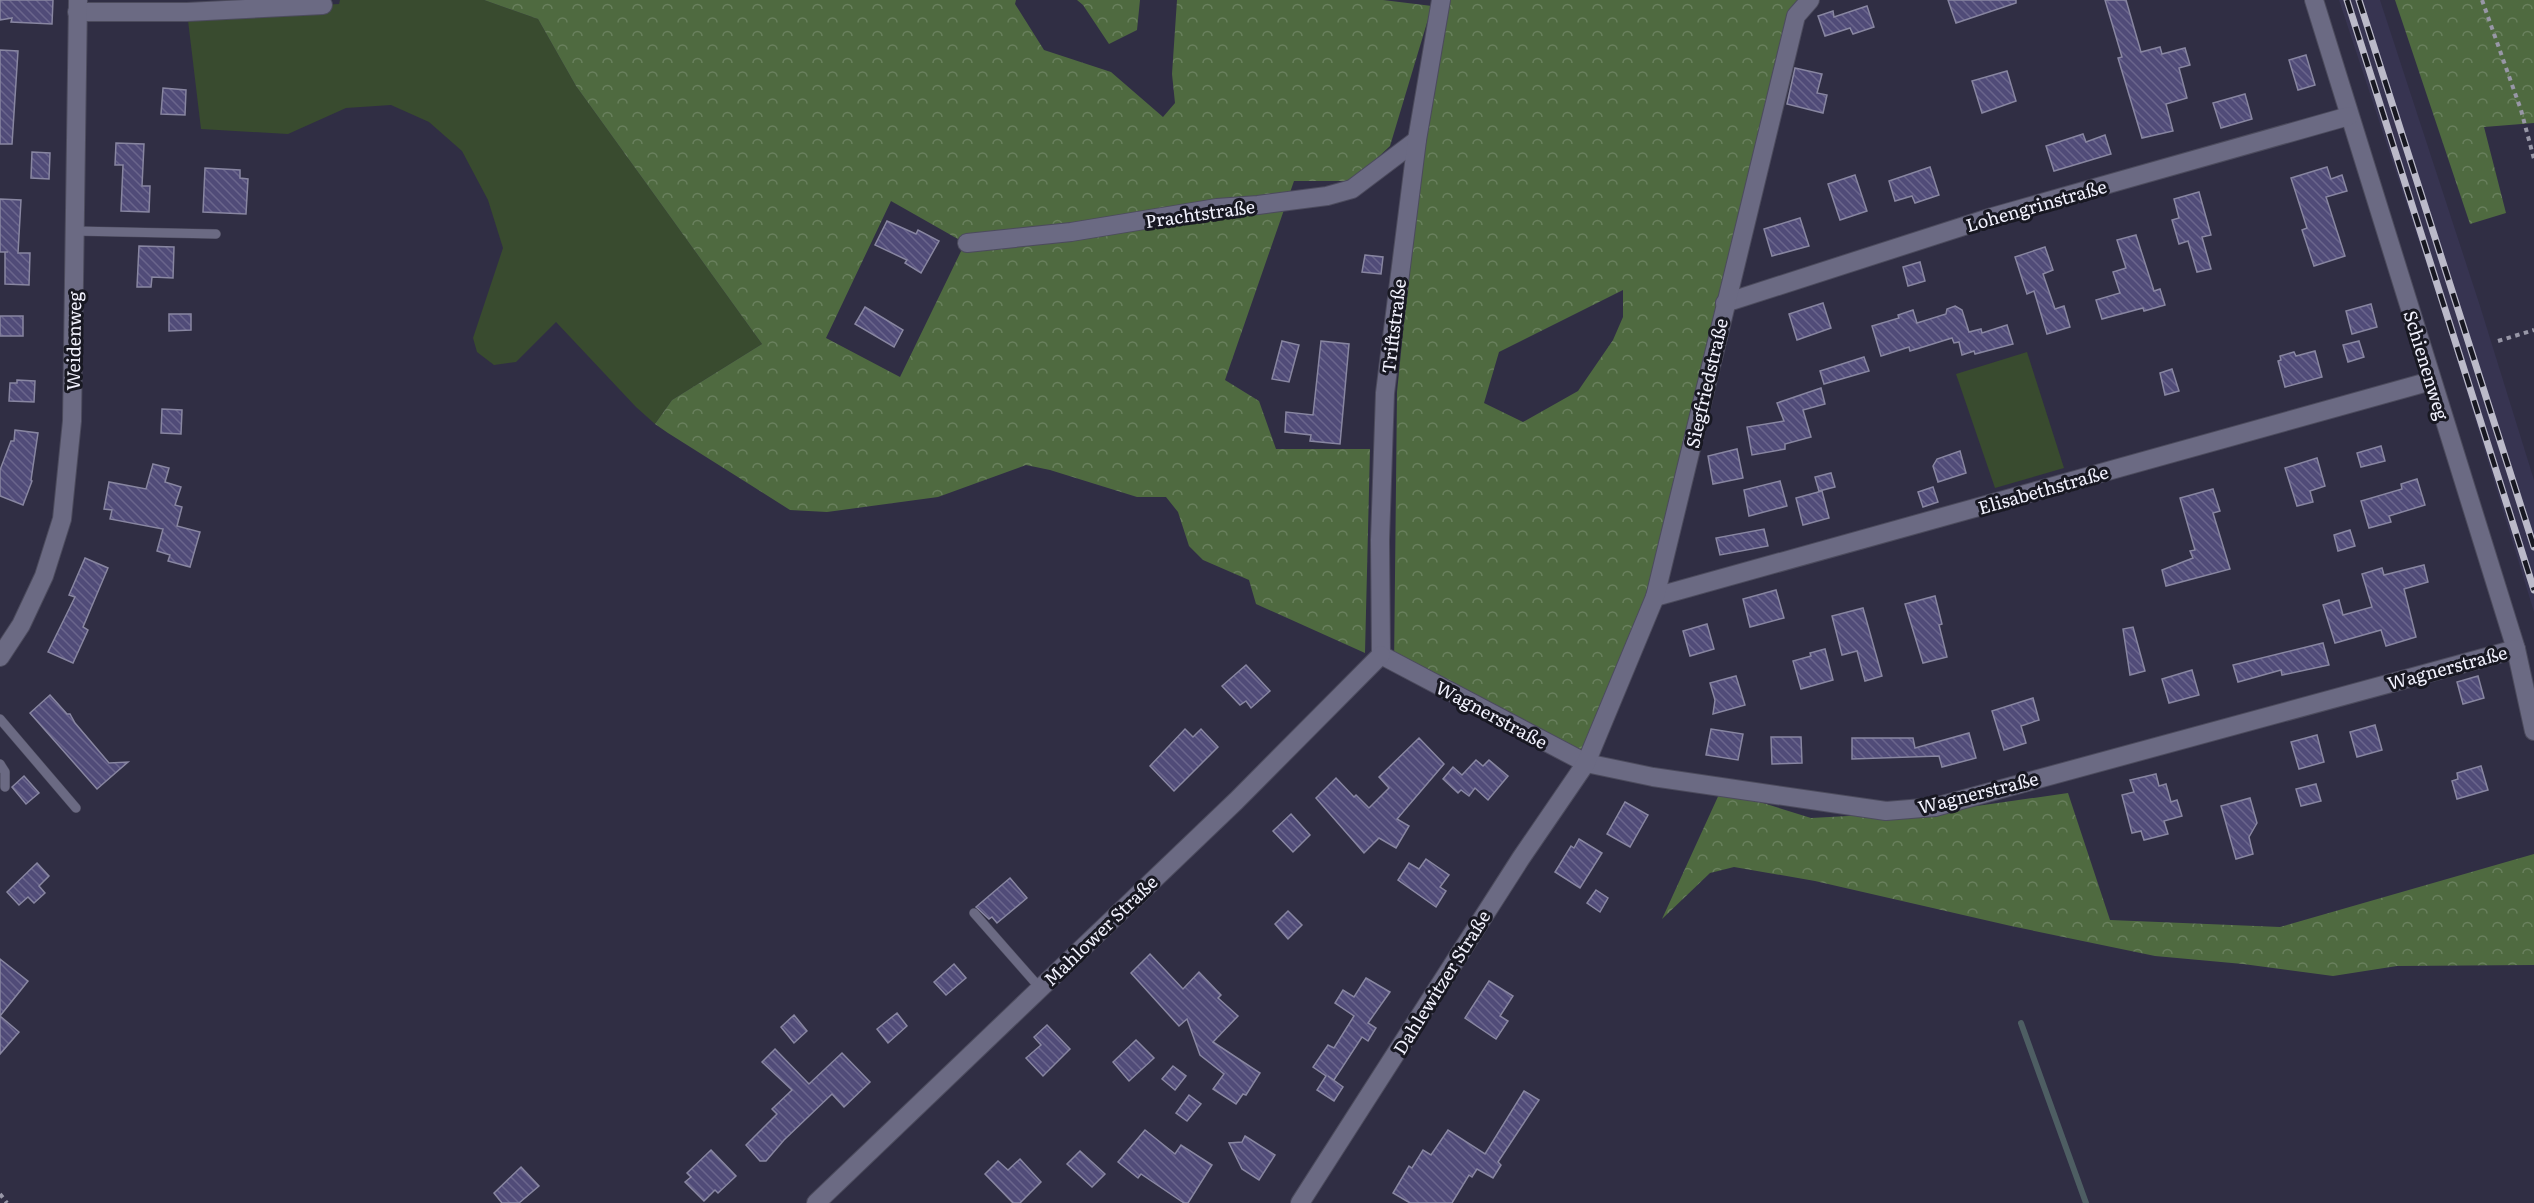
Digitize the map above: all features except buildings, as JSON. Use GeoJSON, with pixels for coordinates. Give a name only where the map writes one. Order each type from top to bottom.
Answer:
{"type":"FeatureCollection","features":[{"type":"Feature","properties":{"kind":"street","name":"Triftstraße"},"geometry":{"type":"LineString","coordinates":[[1382,655],[1380,540],[1385,393],[1417,140],[1441,0]]}},
{"type":"Feature","properties":{"kind":"street","name":"Siegfriedstraße"},"geometry":{"type":"LineString","coordinates":[[1586,763],[1656,597],[1796,16],[1810,0]]}},
{"type":"Feature","properties":{"kind":"street","name":"Schienenweg"},"geometry":{"type":"LineString","coordinates":[[2314,0],[2516,649],[2534,731]]}},
{"type":"Feature","properties":{"kind":"street","name":"Weidenweg"},"geometry":{"type":"LineString","coordinates":[[0,657],[21,625],[44,576],[62,519],[72,421],[78,6],[187,12],[323,5]]}},
{"type":"Feature","properties":{"kind":"street","name":"Lohengrinstraße"},"geometry":{"type":"LineString","coordinates":[[1725,303],[1992,217],[2349,116]]}},
{"type":"Feature","properties":{"kind":"street","name":"Prachtstraße"},"geometry":{"type":"LineString","coordinates":[[967,243],[1071,232],[1217,208],[1327,196],[1352,189],[1417,140]]}},
{"type":"Feature","properties":{"kind":"street","name":"Elisabethstraße"},"geometry":{"type":"LineString","coordinates":[[1656,597],[2432,381]]}},
{"type":"Feature","properties":{"kind":"street","name":"Wagnerstraße"},"geometry":{"type":"LineString","coordinates":[[1382,655],[1586,763],[1653,777],[1886,811],[1935,807],[2516,649]]}},
{"type":"Feature","properties":{"kind":"street","name":"Mahlower Straße"},"geometry":{"type":"LineString","coordinates":[[816,1203],[1236,801],[1382,655]]}},
{"type":"Feature","properties":{"kind":"street","name":"Dahlewitzer Straße"},"geometry":{"type":"LineString","coordinates":[[1300,1203],[1521,858],[1586,763]]}},
{"type":"Feature","properties":{"kind":"lane"},"geometry":{"type":"LineString","coordinates":[[75,231],[216,234]]}},
{"type":"Feature","properties":{"kind":"lane"},"geometry":{"type":"LineString","coordinates":[[0,718],[76,807]]}},
{"type":"Feature","properties":{"kind":"lane"},"geometry":{"type":"LineString","coordinates":[[0,764],[5,772],[5,787]]}},
{"type":"Feature","properties":{"kind":"lane"},"geometry":{"type":"LineString","coordinates":[[974,913],[1040,988]]}},
{"type":"Feature","properties":{"kind":"path"},"geometry":{"type":"LineString","coordinates":[[2482,0],[2521,110],[2534,159]]}},
{"type":"Feature","properties":{"kind":"path"},"geometry":{"type":"LineString","coordinates":[[2498,341],[2534,330]]}},
{"type":"Feature","properties":{"kind":"path"},"geometry":{"type":"LineString","coordinates":[[0,1194],[7,1203]]}},
{"type":"Feature","properties":{"kind":"shaded area"},"geometry":{"type":"Polygon","coordinates":[[[2339,0],[2380,0],[2480,306],[2534,480],[2534,612],[2444,317],[2339,0]]]}},
{"type":"Feature","properties":{"kind":"green space"},"geometry":{"type":"Polygon","coordinates":[[[340,0],[484,0],[538,19],[576,86],[762,344],[672,400],[655,424],[556,322],[516,362],[494,365],[477,352],[473,338],[503,248],[488,200],[462,151],[429,122],[391,105],[346,108],[288,134],[201,129],[187,12],[339,4],[340,0]]]}},
{"type":"Feature","properties":{"kind":"green space"},"geometry":{"type":"Polygon","coordinates":[[[484,0],[1016,0],[1015,4],[1044,50],[1111,72],[1163,117],[1175,103],[1172,74],[1177,0],[1383,0],[1432,6],[1390,146],[1353,181],[1294,181],[1225,380],[1259,401],[1276,449],[1370,449],[1365,653],[1256,604],[1249,580],[1203,560],[1189,546],[1178,512],[1166,497],[1137,497],[1050,470],[1026,465],[938,497],[827,512],[790,510],[655,424],[672,400],[762,344],[576,86],[538,19],[484,0]],[[891,201],[826,338],[900,377],[965,243],[891,201]]]}},
{"type":"Feature","properties":{"kind":"green space"},"geometry":{"type":"Polygon","coordinates":[[[1077,0],[1140,0],[1137,30],[1109,44],[1083,5],[1077,0]]]}},
{"type":"Feature","properties":{"kind":"green space"},"geometry":{"type":"Polygon","coordinates":[[[1448,0],[1810,0],[1795,16],[1655,597],[1586,763],[1394,669],[1397,392],[1422,145],[1448,0]],[[1623,290],[1499,352],[1484,403],[1523,422],[1578,391],[1613,340],[1623,317],[1623,290]]]}},
{"type":"Feature","properties":{"kind":"green space"},"geometry":{"type":"Polygon","coordinates":[[[2395,0],[2534,0],[2534,123],[2484,127],[2506,213],[2470,224],[2395,0]]]}},
{"type":"Feature","properties":{"kind":"green space"},"geometry":{"type":"Polygon","coordinates":[[[2027,352],[2064,468],[1995,488],[1956,374],[2027,352]]]}},
{"type":"Feature","properties":{"kind":"green space"},"geometry":{"type":"Polygon","coordinates":[[[1721,790],[1811,818],[1942,811],[2068,793],[2110,920],[2280,927],[2534,854],[2534,965],[2397,966],[2333,976],[2243,964],[2155,956],[1815,881],[1734,867],[1710,873],[1662,919],[1721,790]]]}},
{"type":"Feature","properties":{"kind":"waterway"},"geometry":{"type":"LineString","coordinates":[[2021,1023],[2086,1203]]}},
{"type":"Feature","properties":{"kind":"railway"},"geometry":{"type":"LineString","coordinates":[[2347,0],[2534,590]]}},
{"type":"Feature","properties":{"kind":"railway"},"geometry":{"type":"LineString","coordinates":[[2359,0],[2534,547]]}}]}
